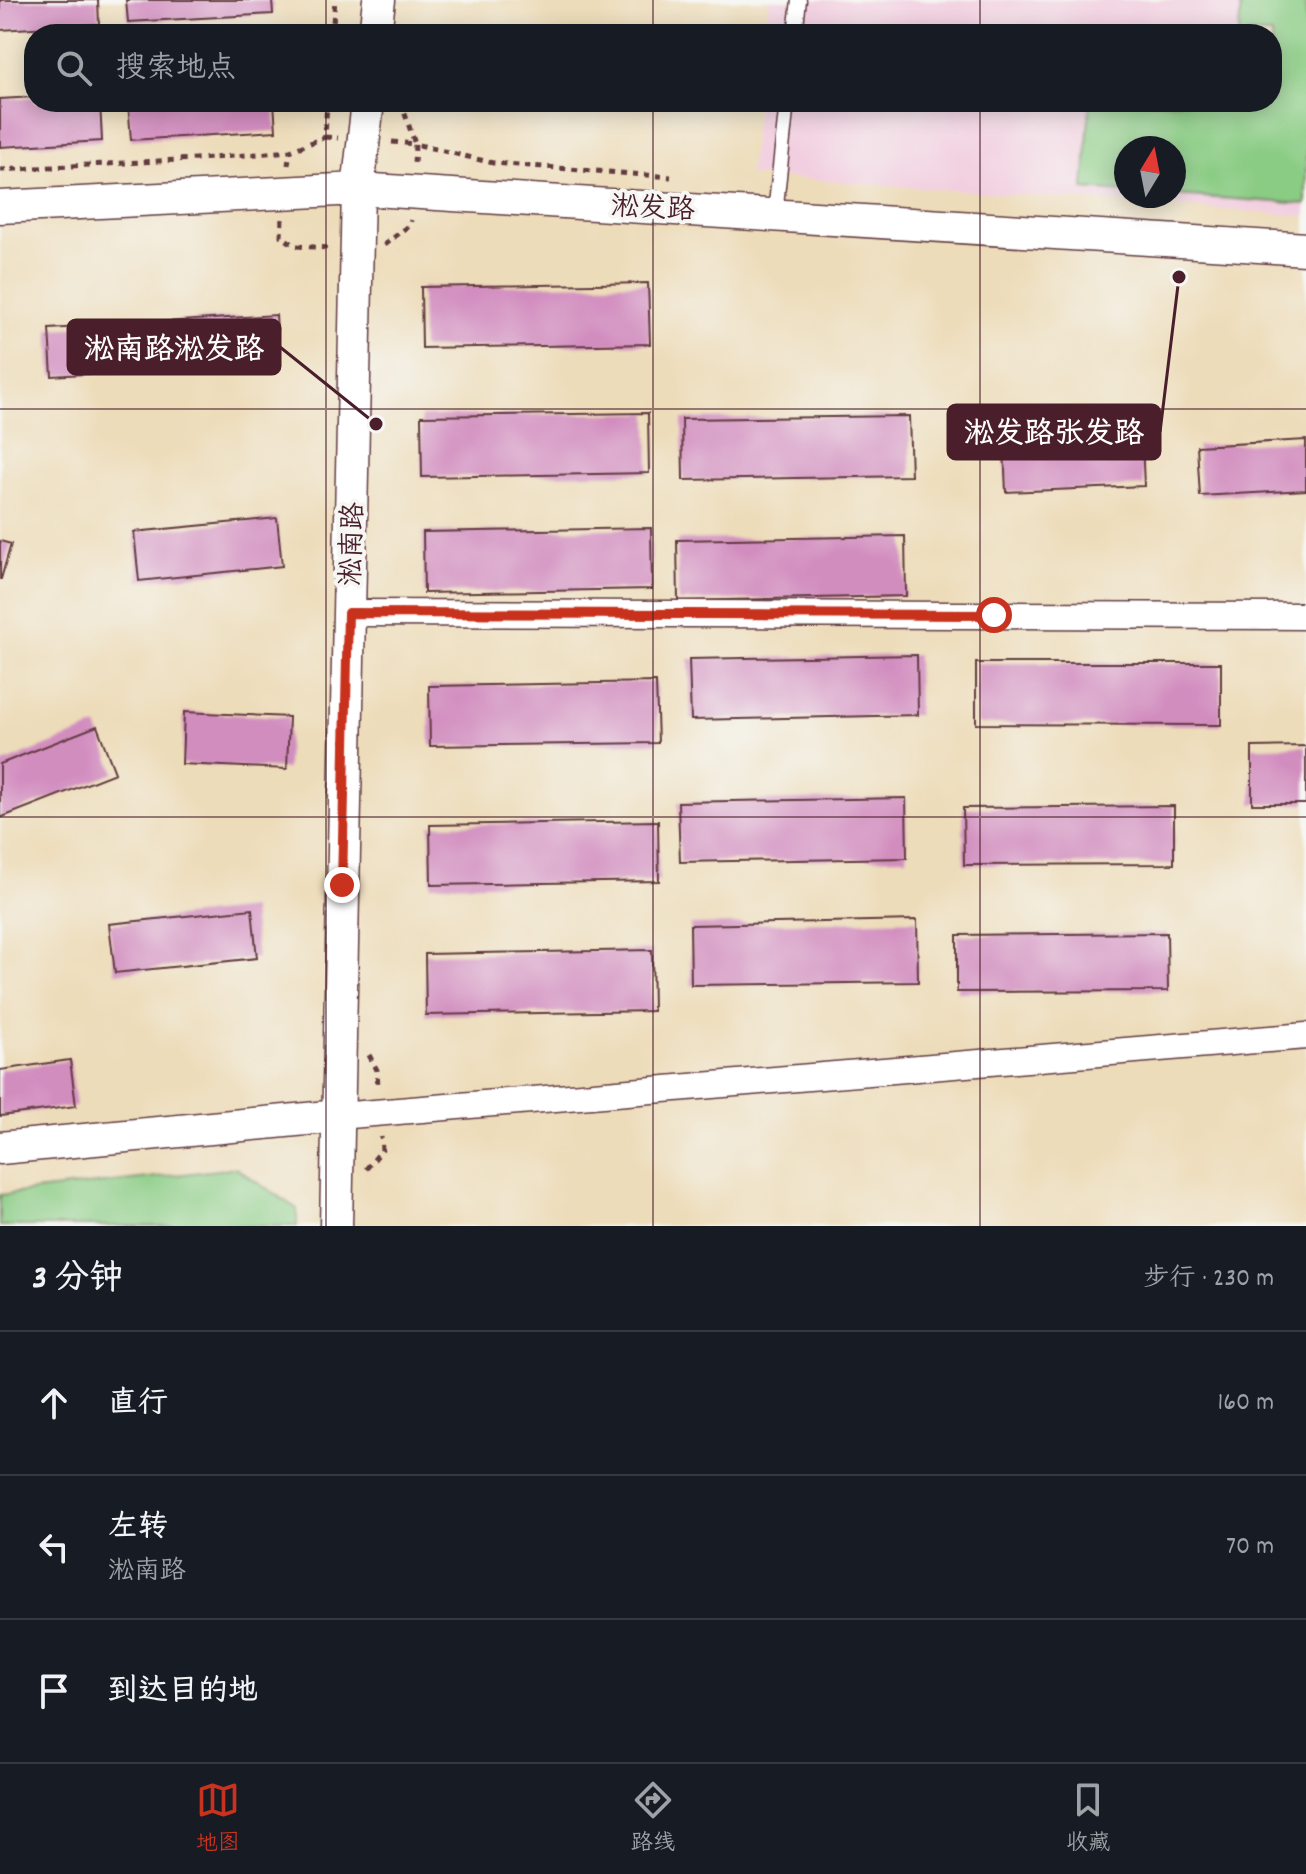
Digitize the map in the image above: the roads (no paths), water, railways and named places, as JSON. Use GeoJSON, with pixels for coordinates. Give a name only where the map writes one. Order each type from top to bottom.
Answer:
{"type":"FeatureCollection","features":[{"type":"Feature","properties":{"kind":"street"},"geometry":{"type":"LineString","coordinates":[[376,24],[379,0]]}},
{"type":"Feature","properties":{"kind":"street","name":"淞南路"},"geometry":{"type":"LineString","coordinates":[[336,1226],[358,189],[367,112]]}},
{"type":"Feature","properties":{"kind":"street","name":"淞发路"},"geometry":{"type":"LineString","coordinates":[[0,207],[358,189],[1306,249]]}},
{"type":"Feature","properties":{"kind":"street"},"geometry":{"type":"LineString","coordinates":[[348,613],[1306,616]]}},
{"type":"Feature","properties":{"kind":"street"},"geometry":{"type":"LineString","coordinates":[[0,1148],[338,1116],[1306,1036]]}},
{"type":"Feature","properties":{"kind":"lane"},"geometry":{"type":"LineString","coordinates":[[796,24],[799,0]]}},
{"type":"Feature","properties":{"kind":"lane"},"geometry":{"type":"LineString","coordinates":[[775,214],[786,112]]}},
{"type":"Feature","properties":{"kind":"place","name":"淞发路张发路"},"geometry":{"type":"Point","coordinates":[1179,277]}},
{"type":"Feature","properties":{"kind":"place","name":"淞南路淞发路"},"geometry":{"type":"Point","coordinates":[376,424]}}]}
